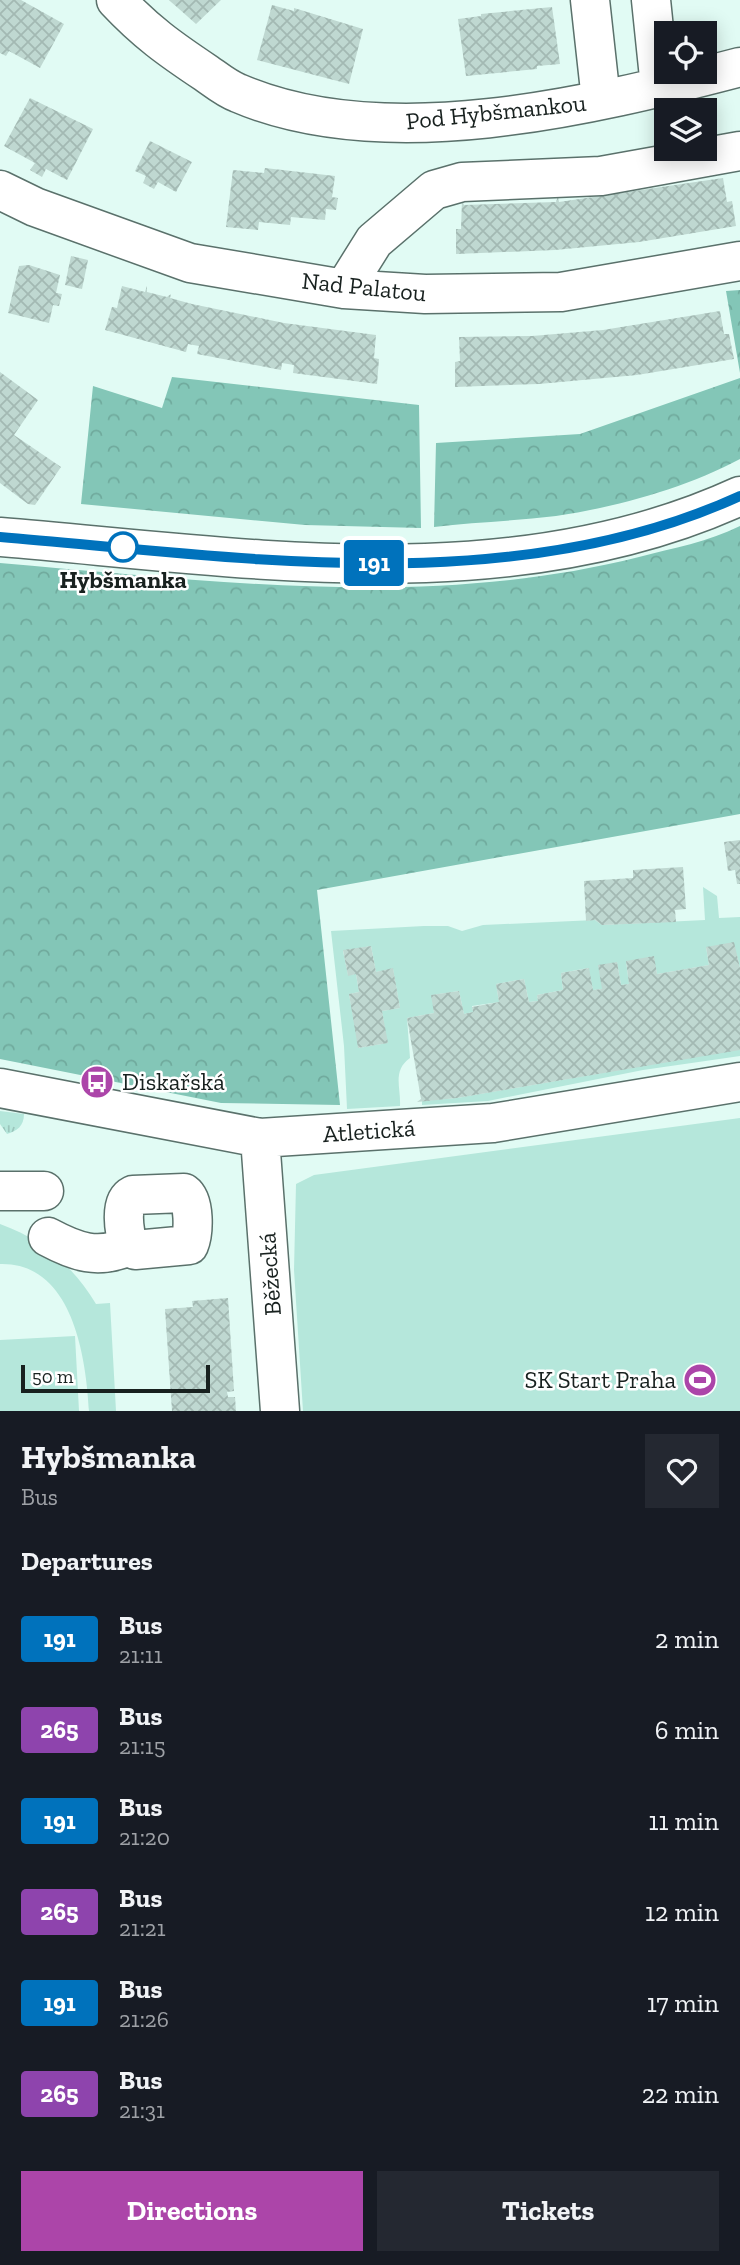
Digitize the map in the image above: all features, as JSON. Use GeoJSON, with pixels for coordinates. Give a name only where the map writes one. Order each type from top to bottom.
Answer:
{"type":"FeatureCollection","features":[{"type":"Feature","properties":{"kind":"street","name":"Pod Hybšmankou"},"geometry":{"type":"LineString","coordinates":[[116,0],[147,34],[236,93],[316,117],[397,123],[452,122],[601,100],[740,67]]}},
{"type":"Feature","properties":{"kind":"street"},"geometry":{"type":"LineString","coordinates":[[590,0],[601,100]]}},
{"type":"Feature","properties":{"kind":"street"},"geometry":{"type":"LineString","coordinates":[[651,0],[660,87]]}},
{"type":"Feature","properties":{"kind":"street"},"geometry":{"type":"LineString","coordinates":[[344,289],[374,241],[434,190],[462,182],[601,176],[740,151]]}},
{"type":"Feature","properties":{"kind":"street","name":"Nad Palatou"},"geometry":{"type":"LineString","coordinates":[[0,190],[35,207],[190,263],[344,289],[425,294],[561,292],[740,261]]}},
{"type":"Feature","properties":{"kind":"street"},"geometry":{"type":"LineString","coordinates":[[0,537],[255,557],[427,565],[568,549],[640,532],[740,496]]}},
{"type":"Feature","properties":{"kind":"street","name":"Atletická"},"geometry":{"type":"LineString","coordinates":[[0,1088],[260,1138],[493,1123],[740,1082]]}},
{"type":"Feature","properties":{"kind":"street","name":"Běžecká"},"geometry":{"type":"LineString","coordinates":[[260,1138],[281,1411]]}},
{"type":"Feature","properties":{"kind":"street"},"geometry":{"type":"LineString","coordinates":[[0,1191],[44,1191]]}},
{"type":"Feature","properties":{"kind":"street"},"geometry":{"type":"LineString","coordinates":[[184,1193],[190,1199],[202,1225],[189,1245],[135,1250],[129,1245],[125,1204],[133,1195],[184,1193]]}},
{"type":"Feature","properties":{"kind":"street"},"geometry":{"type":"LineString","coordinates":[[48,1237],[86,1254],[103,1255],[129,1245]]}},
{"type":"Feature","properties":{"kind":"green space"},"geometry":{"type":"Polygon","coordinates":[[[740,290],[740,373],[726,291],[740,290]]]}},
{"type":"Feature","properties":{"kind":"green space"},"geometry":{"type":"Polygon","coordinates":[[[172,377],[419,405],[421,528],[305,525],[81,504],[93,386],[162,408],[172,377]]]}},
{"type":"Feature","properties":{"kind":"green space"},"geometry":{"type":"Polygon","coordinates":[[[740,378],[740,459],[697,479],[651,495],[603,507],[556,516],[434,527],[436,443],[580,434],[740,378]]]}},
{"type":"Feature","properties":{"kind":"green space"},"geometry":{"type":"Polygon","coordinates":[[[740,526],[740,814],[317,890],[340,1105],[221,1103],[0,1059],[0,563],[320,587],[480,583],[560,573],[639,557],[690,544],[740,526]]]}},
{"type":"Feature","properties":{"kind":"green space"},"geometry":{"type":"Polygon","coordinates":[[[703,887],[717,896],[719,918],[740,917],[740,968],[737,955],[706,947],[709,965],[657,974],[656,969],[626,961],[629,984],[621,985],[617,962],[602,989],[593,990],[588,968],[561,973],[563,990],[537,995],[538,1001],[529,1002],[524,979],[496,984],[499,1002],[472,1006],[473,1012],[464,1014],[459,991],[432,995],[434,1013],[407,1018],[410,1058],[404,1063],[399,1074],[400,1106],[347,1109],[344,1046],[331,931],[448,926],[462,931],[483,925],[595,920],[602,925],[705,920],[703,887]],[[371,946],[343,951],[348,975],[356,974],[359,992],[349,994],[359,1048],[387,1043],[382,1011],[400,1008],[393,969],[376,972],[371,946]]]}},
{"type":"Feature","properties":{"kind":"green space"},"geometry":{"type":"Polygon","coordinates":[[[740,1049],[740,1056],[643,1070],[488,1101],[422,1105],[422,1101],[457,1098],[740,1049]]]}},
{"type":"Feature","properties":{"kind":"green space"},"geometry":{"type":"Polygon","coordinates":[[[0,1111],[24,1114],[17,1130],[7,1134],[0,1124],[0,1111]]]}},
{"type":"Feature","properties":{"kind":"green space"},"geometry":{"type":"Polygon","coordinates":[[[740,1118],[740,1411],[303,1411],[294,1270],[296,1184],[314,1175],[740,1118]]]}},
{"type":"Feature","properties":{"kind":"green space"},"geometry":{"type":"Polygon","coordinates":[[[0,1224],[29,1237],[55,1255],[67,1266],[96,1304],[110,1303],[116,1411],[89,1411],[84,1365],[71,1317],[59,1296],[44,1279],[25,1268],[0,1264],[0,1224]]]}},
{"type":"Feature","properties":{"kind":"green space"},"geometry":{"type":"Polygon","coordinates":[[[75,1336],[79,1411],[0,1411],[0,1340],[75,1336]]]}},
{"type":"Feature","properties":{"kind":"building"},"geometry":{"type":"Polygon","coordinates":[[[0,0],[21,0],[64,24],[40,68],[9,51],[6,56],[0,53],[0,0]]]}},
{"type":"Feature","properties":{"kind":"building"},"geometry":{"type":"Polygon","coordinates":[[[169,0],[221,0],[196,24],[169,0]]]}},
{"type":"Feature","properties":{"kind":"building"},"geometry":{"type":"Polygon","coordinates":[[[272,5],[294,11],[294,8],[363,29],[349,84],[257,60],[272,5]]]}},
{"type":"Feature","properties":{"kind":"building"},"geometry":{"type":"Polygon","coordinates":[[[552,7],[560,64],[466,76],[458,19],[552,7]]]}},
{"type":"Feature","properties":{"kind":"building"},"geometry":{"type":"Polygon","coordinates":[[[30,98],[93,129],[67,180],[46,169],[42,177],[30,170],[35,163],[4,146],[30,98]]]}},
{"type":"Feature","properties":{"kind":"building"},"geometry":{"type":"Polygon","coordinates":[[[150,141],[192,162],[176,192],[158,182],[154,189],[143,183],[146,176],[135,171],[150,141]]]}},
{"type":"Feature","properties":{"kind":"building"},"geometry":{"type":"Polygon","coordinates":[[[265,168],[335,176],[332,197],[338,198],[336,210],[326,209],[325,220],[291,217],[290,225],[259,222],[258,230],[226,227],[233,170],[264,173],[265,168]]]}},
{"type":"Feature","properties":{"kind":"building"},"geometry":{"type":"Polygon","coordinates":[[[723,178],[727,202],[732,201],[736,226],[639,242],[555,250],[456,254],[456,229],[461,229],[462,200],[464,205],[556,202],[558,196],[559,202],[723,178]]]}},
{"type":"Feature","properties":{"kind":"building"},"geometry":{"type":"Polygon","coordinates":[[[71,256],[88,260],[82,289],[65,285],[71,256]]]}},
{"type":"Feature","properties":{"kind":"building"},"geometry":{"type":"Polygon","coordinates":[[[29,265],[60,275],[56,293],[62,294],[59,306],[53,305],[49,323],[8,313],[19,266],[29,265]]]}},
{"type":"Feature","properties":{"kind":"building"},"geometry":{"type":"Polygon","coordinates":[[[122,286],[145,292],[147,286],[147,292],[167,297],[171,294],[170,298],[192,304],[284,323],[376,335],[374,358],[379,359],[377,384],[293,373],[294,365],[282,363],[281,370],[197,354],[199,346],[188,344],[186,352],[105,330],[112,307],[117,308],[122,286]]]}},
{"type":"Feature","properties":{"kind":"building"},"geometry":{"type":"Polygon","coordinates":[[[720,311],[724,334],[729,334],[734,359],[637,375],[539,384],[455,387],[455,362],[460,361],[459,337],[532,336],[603,330],[720,311]]]}},
{"type":"Feature","properties":{"kind":"building"},"geometry":{"type":"Polygon","coordinates":[[[0,372],[38,400],[14,435],[61,467],[35,505],[28,504],[0,483],[0,372]]]}},
{"type":"Feature","properties":{"kind":"building"},"geometry":{"type":"Polygon","coordinates":[[[740,840],[740,884],[737,884],[735,870],[728,871],[724,842],[740,840]]]}},
{"type":"Feature","properties":{"kind":"building"},"geometry":{"type":"Polygon","coordinates":[[[683,867],[686,909],[675,910],[676,922],[602,925],[595,920],[586,921],[584,881],[633,878],[633,870],[683,867]]]}},
{"type":"Feature","properties":{"kind":"building"},"geometry":{"type":"Polygon","coordinates":[[[734,942],[740,968],[740,1050],[457,1098],[417,1102],[421,1099],[407,1018],[434,1013],[431,995],[459,991],[464,1014],[473,1012],[472,1007],[499,1002],[496,984],[524,979],[529,1002],[538,1001],[537,995],[563,990],[561,973],[589,968],[593,990],[602,989],[598,965],[617,962],[621,985],[629,984],[626,961],[654,956],[657,974],[709,965],[706,947],[734,942]]]}},
{"type":"Feature","properties":{"kind":"building"},"geometry":{"type":"Polygon","coordinates":[[[371,946],[376,972],[393,968],[400,1008],[382,1011],[388,1043],[358,1048],[349,994],[359,992],[356,974],[348,976],[343,950],[371,946]]]}},
{"type":"Feature","properties":{"kind":"building"},"geometry":{"type":"Polygon","coordinates":[[[228,1298],[234,1391],[227,1392],[228,1397],[235,1397],[236,1411],[172,1411],[165,1309],[193,1307],[192,1301],[228,1298]]]}},
{"type":"Feature","properties":{"kind":"bus line","name":"191"},"geometry":{"type":"LineString","coordinates":[[0,537],[242,556],[427,565],[568,549],[640,532],[740,496]]}},
{"type":"Feature","properties":{"kind":"place","name":"Hybšmanka"},"geometry":{"type":"Point","coordinates":[123,547]}},
{"type":"Feature","properties":{"kind":"place","name":"Diskařská"},"geometry":{"type":"Point","coordinates":[97,1082]}},
{"type":"Feature","properties":{"kind":"place","name":"SK Start Praha"},"geometry":{"type":"Point","coordinates":[700,1380]}}]}
